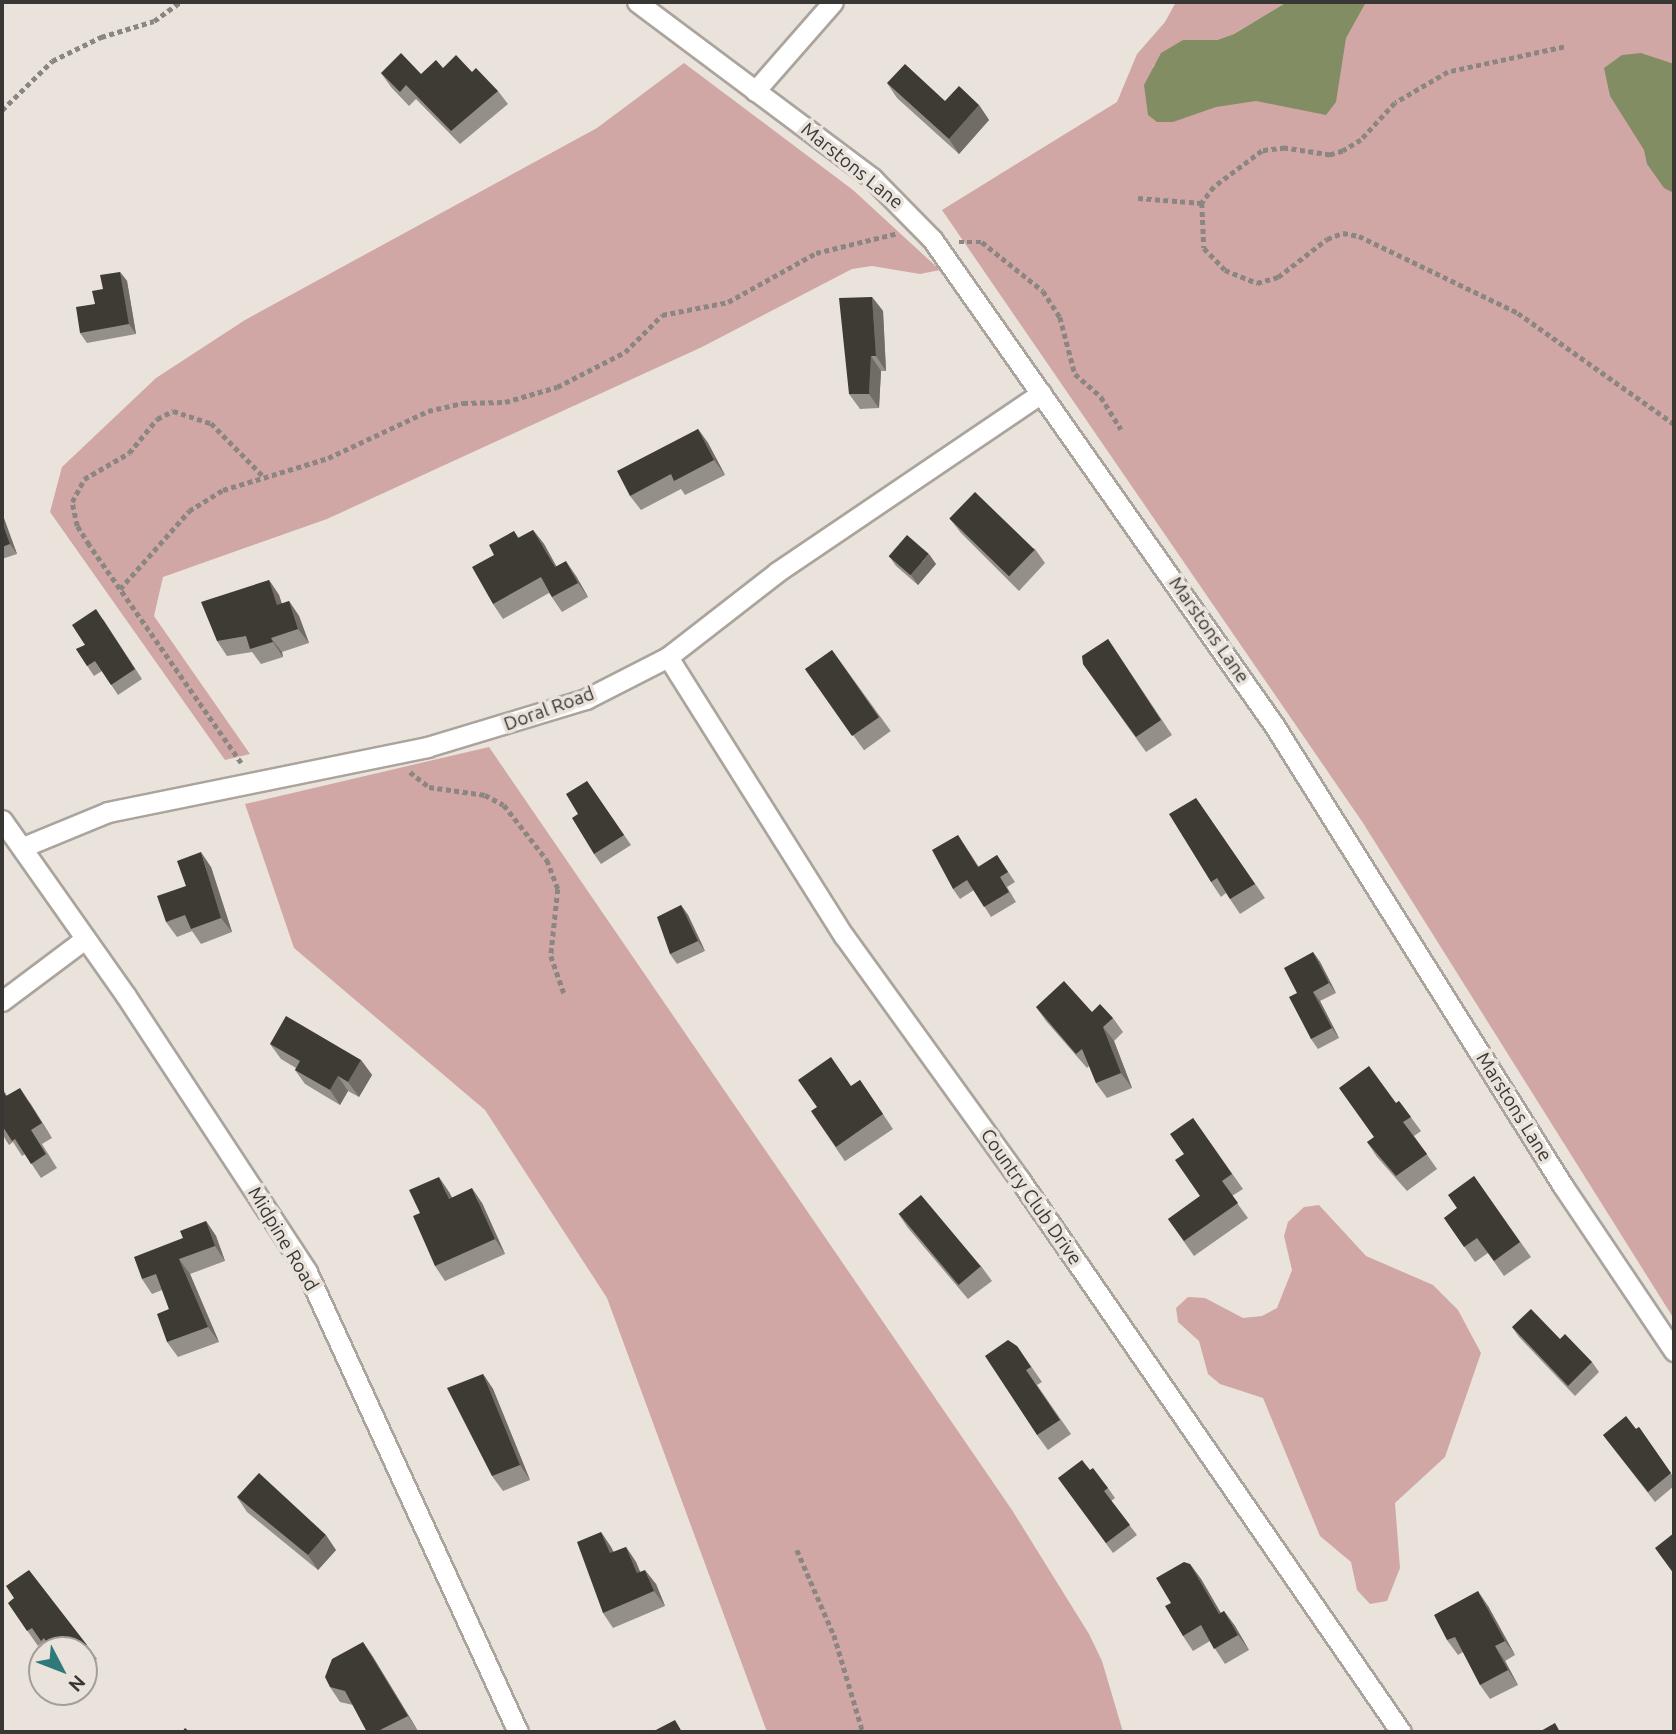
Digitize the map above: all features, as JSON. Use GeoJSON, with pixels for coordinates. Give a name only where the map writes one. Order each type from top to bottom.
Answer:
{"type":"FeatureCollection","features":[{"type":"Feature","properties":{"kind":"street","name":"Marstons Lane"},"geometry":{"type":"LineString","coordinates":[[637,2],[872,178],[932,239],[1274,725],[1563,1186],[1674,1351]]}},
{"type":"Feature","properties":{"kind":"street"},"geometry":{"type":"LineString","coordinates":[[755,91],[834,2]]}},
{"type":"Feature","properties":{"kind":"street","name":"Doral Road"},"geometry":{"type":"LineString","coordinates":[[23,847],[108,812],[497,729],[586,699],[668,657],[776,572],[1041,393]]}},
{"type":"Feature","properties":{"kind":"street","name":"Country Club Drive"},"geometry":{"type":"LineString","coordinates":[[668,657],[844,936],[1020,1180],[1401,1732]]}},
{"type":"Feature","properties":{"kind":"street","name":"Midpine Road"},"geometry":{"type":"LineString","coordinates":[[2,820],[23,847],[307,1272],[518,1732]]}},
{"type":"Feature","properties":{"kind":"street"},"geometry":{"type":"LineString","coordinates":[[2,1001],[85,939]]}},
{"type":"Feature","properties":{"kind":"path"},"geometry":{"type":"LineString","coordinates":[[2,110],[52,61],[101,37],[154,21],[180,2]]}},
{"type":"Feature","properties":{"kind":"path"},"geometry":{"type":"LineString","coordinates":[[1564,47],[1448,72],[1395,103],[1361,140],[1343,151],[1330,155],[1285,148],[1262,151],[1214,187],[1202,203],[1205,248],[1237,277],[1270,281],[1327,239],[1343,233],[1359,236],[1518,313],[1674,424]]}},
{"type":"Feature","properties":{"kind":"path"},"geometry":{"type":"LineString","coordinates":[[1139,198],[1202,203]]}},
{"type":"Feature","properties":{"kind":"path"},"geometry":{"type":"LineString","coordinates":[[120,589],[189,512],[223,490],[328,458],[428,411],[463,403],[505,402],[557,387],[625,352],[662,315],[728,302],[816,253],[894,233],[932,239],[982,242],[1043,291],[1060,317],[1076,374],[1101,397],[1122,429]]}},
{"type":"Feature","properties":{"kind":"path"},"geometry":{"type":"LineString","coordinates":[[253,780],[77,526],[72,502],[84,478],[129,453],[164,414],[183,412],[211,423],[264,477]]}},
{"type":"Feature","properties":{"kind":"path"},"geometry":{"type":"LineString","coordinates":[[390,753],[429,787],[485,795],[504,805],[547,860],[558,889],[551,956],[565,996]]}},
{"type":"Feature","properties":{"kind":"path"},"geometry":{"type":"LineString","coordinates":[[797,1550],[834,1635],[863,1732]]}},
{"type":"Feature","properties":{"kind":"shaded area"},"geometry":{"type":"Polygon","coordinates":[[[1176,2],[1287,2],[1234,34],[1217,40],[1183,40],[1152,67],[1331,2],[1674,2],[1674,1319],[1363,823],[942,210],[1117,102],[1137,54],[1165,22],[1176,2]]]}},
{"type":"Feature","properties":{"kind":"shaded area"},"geometry":{"type":"Polygon","coordinates":[[[1287,2],[1366,2],[1346,38],[1336,102],[1326,115],[1256,101],[1216,107],[1173,122],[1157,122],[1148,115],[1144,85],[1161,53],[1183,40],[1217,40],[1234,34],[1287,2]]]}},
{"type":"Feature","properties":{"kind":"shaded area"},"geometry":{"type":"Polygon","coordinates":[[[1641,53],[1674,64],[1674,193],[1664,188],[1647,164],[1644,150],[1610,96],[1604,68],[1622,55],[1641,53]]]}},
{"type":"Feature","properties":{"kind":"shaded area"},"geometry":{"type":"Polygon","coordinates":[[[684,63],[853,190],[940,270],[920,274],[872,266],[852,269],[702,347],[327,519],[163,577],[154,616],[250,754],[225,760],[50,512],[62,467],[156,378],[245,320],[597,128],[684,63]]]}},
{"type":"Feature","properties":{"kind":"shaded area"},"geometry":{"type":"Polygon","coordinates":[[[489,747],[1012,1510],[1089,1634],[1102,1661],[1123,1732],[767,1732],[607,1298],[485,1110],[294,948],[245,804],[489,747]]]}},
{"type":"Feature","properties":{"kind":"shaded area"},"geometry":{"type":"Polygon","coordinates":[[[1319,1205],[1366,1256],[1433,1285],[1458,1310],[1481,1353],[1445,1457],[1395,1503],[1400,1568],[1387,1601],[1370,1604],[1357,1590],[1351,1562],[1320,1536],[1263,1398],[1220,1384],[1208,1374],[1199,1341],[1178,1322],[1176,1308],[1188,1297],[1205,1298],[1243,1318],[1262,1316],[1277,1308],[1292,1270],[1284,1236],[1288,1222],[1304,1207],[1319,1205]]]}},
{"type":"Feature","properties":{"kind":"building"},"geometry":{"type":"Polygon","coordinates":[[[401,53],[421,74],[436,60],[443,68],[456,55],[472,72],[476,68],[498,91],[451,131],[406,85],[400,92],[381,73],[401,53]]]}},
{"type":"Feature","properties":{"kind":"building"},"geometry":{"type":"Polygon","coordinates":[[[905,64],[945,101],[959,86],[979,105],[949,139],[887,83],[905,64]]]}},
{"type":"Feature","properties":{"kind":"building"},"geometry":{"type":"Polygon","coordinates":[[[120,272],[129,324],[80,333],[76,307],[95,304],[92,291],[103,289],[100,275],[120,272]]]}},
{"type":"Feature","properties":{"kind":"building"},"geometry":{"type":"Polygon","coordinates":[[[872,297],[876,356],[871,356],[869,394],[849,394],[839,298],[872,297]]]}},
{"type":"Feature","properties":{"kind":"building"},"geometry":{"type":"Polygon","coordinates":[[[698,429],[714,460],[674,481],[671,474],[630,496],[617,471],[698,429]]]}},
{"type":"Feature","properties":{"kind":"building"},"geometry":{"type":"Polygon","coordinates":[[[975,492],[1035,550],[1009,576],[949,519],[975,492]]]}},
{"type":"Feature","properties":{"kind":"building"},"geometry":{"type":"Polygon","coordinates":[[[2,522],[10,544],[2,547],[2,522]]]}},
{"type":"Feature","properties":{"kind":"building"},"geometry":{"type":"Polygon","coordinates":[[[533,530],[555,567],[566,561],[578,583],[552,597],[541,577],[493,604],[472,567],[494,555],[489,545],[514,531],[518,538],[533,530]]]}},
{"type":"Feature","properties":{"kind":"building"},"geometry":{"type":"Polygon","coordinates":[[[907,535],[929,554],[911,575],[889,556],[907,535]]]}},
{"type":"Feature","properties":{"kind":"building"},"geometry":{"type":"Polygon","coordinates":[[[269,580],[277,605],[289,601],[298,629],[271,638],[273,642],[250,649],[246,636],[217,641],[201,602],[269,580]]]}},
{"type":"Feature","properties":{"kind":"building"},"geometry":{"type":"Polygon","coordinates":[[[96,609],[135,669],[111,685],[95,661],[87,666],[76,649],[85,645],[72,625],[96,609]]]}},
{"type":"Feature","properties":{"kind":"building"},"geometry":{"type":"Polygon","coordinates":[[[1108,639],[1161,720],[1136,737],[1083,664],[1082,656],[1108,639]]]}},
{"type":"Feature","properties":{"kind":"building"},"geometry":{"type":"Polygon","coordinates":[[[832,650],[879,717],[852,736],[805,669],[832,650]]]}},
{"type":"Feature","properties":{"kind":"building"},"geometry":{"type":"Polygon","coordinates":[[[587,781],[624,835],[594,854],[572,818],[578,814],[566,794],[587,781]]]}},
{"type":"Feature","properties":{"kind":"building"},"geometry":{"type":"Polygon","coordinates":[[[1196,798],[1255,884],[1230,899],[1217,878],[1211,882],[1169,814],[1196,798]]]}},
{"type":"Feature","properties":{"kind":"building"},"geometry":{"type":"Polygon","coordinates":[[[958,835],[978,867],[997,855],[1008,872],[1000,877],[1009,892],[984,907],[967,880],[953,889],[932,850],[958,835]]]}},
{"type":"Feature","properties":{"kind":"building"},"geometry":{"type":"Polygon","coordinates":[[[201,852],[221,918],[191,929],[185,915],[166,922],[157,896],[186,886],[177,861],[201,852]]]}},
{"type":"Feature","properties":{"kind":"building"},"geometry":{"type":"Polygon","coordinates":[[[681,905],[698,941],[670,954],[657,917],[681,905]]]}},
{"type":"Feature","properties":{"kind":"building"},"geometry":{"type":"Polygon","coordinates":[[[1313,952],[1329,983],[1313,992],[1332,1028],[1311,1039],[1289,997],[1297,993],[1284,968],[1313,952]]]}},
{"type":"Feature","properties":{"kind":"building"},"geometry":{"type":"Polygon","coordinates":[[[1064,981],[1092,1012],[1100,1004],[1113,1018],[1103,1027],[1121,1073],[1096,1083],[1082,1049],[1076,1054],[1036,1007],[1064,981]]]}},
{"type":"Feature","properties":{"kind":"building"},"geometry":{"type":"Polygon","coordinates":[[[286,1016],[361,1060],[348,1082],[338,1076],[330,1090],[295,1070],[300,1061],[270,1044],[286,1016]]]}},
{"type":"Feature","properties":{"kind":"building"},"geometry":{"type":"Polygon","coordinates":[[[831,1057],[851,1086],[860,1080],[883,1114],[836,1147],[811,1111],[817,1107],[798,1080],[831,1057]]]}},
{"type":"Feature","properties":{"kind":"building"},"geometry":{"type":"Polygon","coordinates":[[[1369,1066],[1396,1103],[1399,1101],[1411,1117],[1403,1122],[1427,1154],[1396,1176],[1367,1142],[1374,1137],[1339,1088],[1369,1066]]]}},
{"type":"Feature","properties":{"kind":"building"},"geometry":{"type":"Polygon","coordinates":[[[20,1088],[42,1123],[31,1130],[46,1154],[31,1164],[15,1139],[12,1141],[2,1128],[2,1089],[6,1096],[20,1088]]]}},
{"type":"Feature","properties":{"kind":"building"},"geometry":{"type":"Polygon","coordinates":[[[1193,1118],[1232,1174],[1222,1181],[1238,1203],[1184,1241],[1168,1219],[1200,1196],[1175,1160],[1184,1154],[1170,1134],[1193,1118]]]}},
{"type":"Feature","properties":{"kind":"building"},"geometry":{"type":"Polygon","coordinates":[[[1474,1176],[1520,1242],[1494,1261],[1477,1238],[1464,1247],[1444,1218],[1457,1208],[1448,1195],[1474,1176]]]}},
{"type":"Feature","properties":{"kind":"building"},"geometry":{"type":"Polygon","coordinates":[[[439,1177],[449,1199],[472,1188],[495,1239],[435,1266],[413,1216],[420,1213],[409,1190],[439,1177]]]}},
{"type":"Feature","properties":{"kind":"building"},"geometry":{"type":"Polygon","coordinates":[[[921,1195],[981,1266],[959,1285],[899,1214],[921,1195]]]}},
{"type":"Feature","properties":{"kind":"building"},"geometry":{"type":"Polygon","coordinates":[[[206,1221],[215,1246],[179,1259],[208,1327],[167,1342],[157,1314],[169,1309],[156,1274],[142,1279],[134,1257],[183,1238],[180,1231],[206,1221]]]}},
{"type":"Feature","properties":{"kind":"building"},"geometry":{"type":"Polygon","coordinates":[[[1531,1309],[1560,1339],[1565,1334],[1592,1362],[1568,1386],[1512,1327],[1531,1309]]]}},
{"type":"Feature","properties":{"kind":"building"},"geometry":{"type":"Polygon","coordinates":[[[1008,1340],[1017,1346],[1031,1367],[1026,1370],[1060,1420],[1037,1435],[985,1356],[1008,1340]]]}},
{"type":"Feature","properties":{"kind":"building"},"geometry":{"type":"Polygon","coordinates":[[[483,1374],[520,1465],[492,1476],[447,1388],[483,1374]]]}},
{"type":"Feature","properties":{"kind":"building"},"geometry":{"type":"Polygon","coordinates":[[[1626,1416],[1636,1429],[1639,1427],[1671,1473],[1648,1492],[1603,1435],[1626,1416]]]}},
{"type":"Feature","properties":{"kind":"building"},"geometry":{"type":"Polygon","coordinates":[[[1082,1460],[1090,1470],[1093,1468],[1108,1488],[1104,1491],[1130,1525],[1106,1543],[1058,1478],[1082,1460]]]}},
{"type":"Feature","properties":{"kind":"building"},"geometry":{"type":"Polygon","coordinates":[[[259,1473],[326,1535],[308,1555],[237,1497],[259,1473]]]}},
{"type":"Feature","properties":{"kind":"building"},"geometry":{"type":"Polygon","coordinates":[[[601,1532],[610,1553],[626,1547],[637,1573],[645,1570],[654,1591],[603,1613],[577,1542],[601,1532]]]}},
{"type":"Feature","properties":{"kind":"building"},"geometry":{"type":"Polygon","coordinates":[[[1674,1533],[1674,1574],[1655,1548],[1674,1533]]]}},
{"type":"Feature","properties":{"kind":"building"},"geometry":{"type":"Polygon","coordinates":[[[1184,1562],[1190,1564],[1219,1614],[1224,1611],[1238,1635],[1214,1649],[1201,1625],[1183,1636],[1165,1606],[1171,1603],[1156,1578],[1184,1562]]]}},
{"type":"Feature","properties":{"kind":"building"},"geometry":{"type":"Polygon","coordinates":[[[29,1570],[80,1636],[38,1636],[32,1628],[27,1631],[8,1603],[14,1598],[6,1586],[29,1570]]]}},
{"type":"Feature","properties":{"kind":"building"},"geometry":{"type":"Polygon","coordinates":[[[1478,1591],[1505,1641],[1495,1646],[1508,1670],[1480,1685],[1455,1637],[1447,1640],[1434,1615],[1478,1591]]]}},
{"type":"Feature","properties":{"kind":"building"},"geometry":{"type":"Polygon","coordinates":[[[363,1642],[408,1716],[376,1732],[367,1732],[345,1691],[330,1687],[325,1677],[332,1659],[363,1642]]]}},
{"type":"Feature","properties":{"kind":"building"},"geometry":{"type":"Polygon","coordinates":[[[675,1720],[682,1732],[652,1732],[675,1720]]]}},
{"type":"Feature","properties":{"kind":"building"},"geometry":{"type":"Polygon","coordinates":[[[1555,1723],[1560,1732],[1539,1732],[1555,1723]]]}}]}
